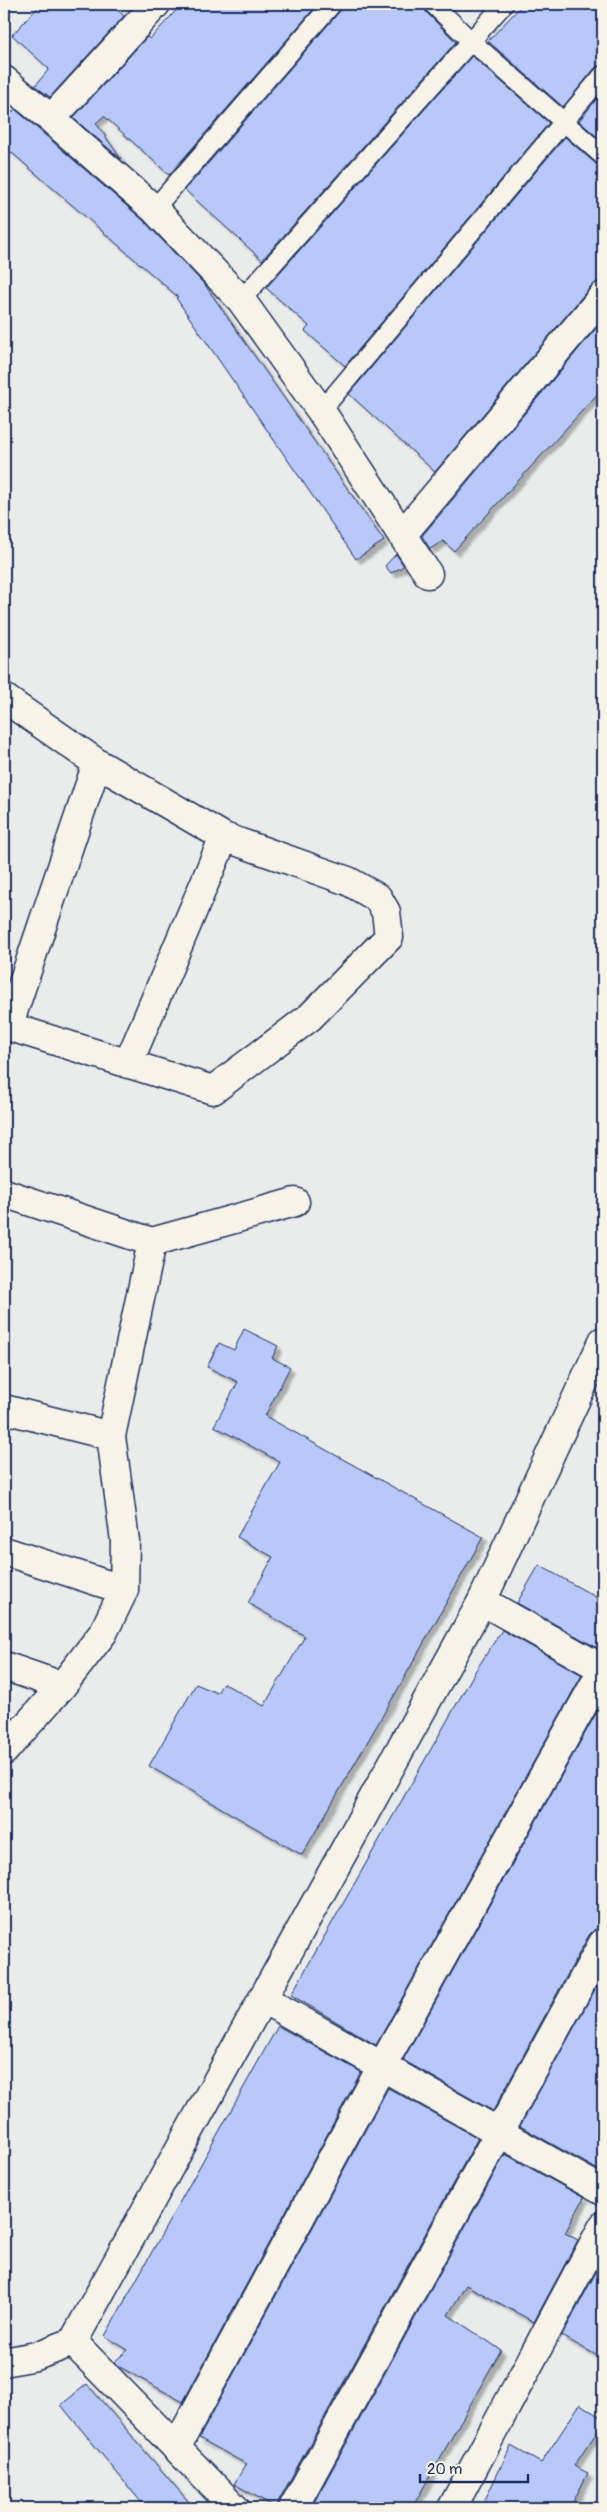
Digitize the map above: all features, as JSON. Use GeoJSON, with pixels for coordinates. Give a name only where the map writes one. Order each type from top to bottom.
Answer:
{"type":"FeatureCollection","features":[{"type":"Feature","properties":{"kind":"street"},"geometry":{"type":"LineString","coordinates":[[51,119],[156,4]]}},
{"type":"Feature","properties":{"kind":"street"},"geometry":{"type":"LineString","coordinates":[[4,80],[154,209],[241,300],[321,411],[428,574]]}},
{"type":"Feature","properties":{"kind":"street"},"geometry":{"type":"LineString","coordinates":[[402,536],[603,296]]}},
{"type":"Feature","properties":{"kind":"street"},"geometry":{"type":"LineString","coordinates":[[4,698],[97,763],[224,837],[348,881],[378,898],[386,912],[389,937],[310,1017],[213,1090],[6,1026],[97,763]]}},
{"type":"Feature","properties":{"kind":"street"},"geometry":{"type":"LineString","coordinates":[[128,1064],[224,837]]}},
{"type":"Feature","properties":{"kind":"street"},"geometry":{"type":"LineString","coordinates":[[4,1193],[152,1242],[295,1202]]}},
{"type":"Feature","properties":{"kind":"street"},"geometry":{"type":"LineString","coordinates":[[4,1751],[62,1686],[103,1633],[124,1590],[125,1542],[111,1436],[152,1242]]}},
{"type":"Feature","properties":{"kind":"street"},"geometry":{"type":"LineString","coordinates":[[4,2362],[36,2356],[73,2342],[482,1601],[603,1341]]}},
{"type":"Feature","properties":{"kind":"street"},"geometry":{"type":"LineString","coordinates":[[4,1409],[111,1436]]}},
{"type":"Feature","properties":{"kind":"street"},"geometry":{"type":"LineString","coordinates":[[4,1551],[124,1590]]}},
{"type":"Feature","properties":{"kind":"street"},"geometry":{"type":"LineString","coordinates":[[176,2448],[382,2066],[603,1669],[482,1601]]}},
{"type":"Feature","properties":{"kind":"street"},"geometry":{"type":"LineString","coordinates":[[4,1666],[62,1686]]}},
{"type":"Feature","properties":{"kind":"street"},"geometry":{"type":"LineString","coordinates":[[293,2508],[603,1943]]}},
{"type":"Feature","properties":{"kind":"street"},"geometry":{"type":"LineString","coordinates":[[263,1999],[603,2191]]}},
{"type":"Feature","properties":{"kind":"street"},"geometry":{"type":"LineString","coordinates":[[452,2508],[602,2232]]}},
{"type":"Feature","properties":{"kind":"street"},"geometry":{"type":"LineString","coordinates":[[73,2342],[235,2508]]}},
{"type":"Feature","properties":{"kind":"lane"},"geometry":{"type":"LineString","coordinates":[[154,209],[332,4]]}},
{"type":"Feature","properties":{"kind":"lane"},"geometry":{"type":"LineString","coordinates":[[434,4],[470,41],[603,156]]}},
{"type":"Feature","properties":{"kind":"lane"},"geometry":{"type":"LineString","coordinates":[[241,300],[504,4]]}},
{"type":"Feature","properties":{"kind":"lane"},"geometry":{"type":"LineString","coordinates":[[321,411],[603,75]]}},
{"type":"Feature","properties":{"kind":"building"},"geometry":{"type":"Polygon","coordinates":[[[41,4],[111,4],[124,16],[50,97],[35,86],[49,69],[12,35],[41,4]]]}},
{"type":"Feature","properties":{"kind":"building"},"geometry":{"type":"Polygon","coordinates":[[[182,4],[318,4],[169,175],[104,116],[96,123],[121,159],[73,118],[147,37],[150,39],[182,4]]]}},
{"type":"Feature","properties":{"kind":"building"},"geometry":{"type":"Polygon","coordinates":[[[342,4],[423,4],[426,12],[456,42],[262,260],[185,190],[340,11],[342,4]]]}},
{"type":"Feature","properties":{"kind":"building"},"geometry":{"type":"Polygon","coordinates":[[[523,4],[603,4],[603,65],[595,68],[563,107],[488,41],[523,4]]]}},
{"type":"Feature","properties":{"kind":"building"},"geometry":{"type":"Polygon","coordinates":[[[472,56],[549,123],[345,366],[305,331],[309,326],[266,288],[472,56]]]}},
{"type":"Feature","properties":{"kind":"building"},"geometry":{"type":"Polygon","coordinates":[[[603,91],[603,142],[579,121],[603,91]]]}},
{"type":"Feature","properties":{"kind":"building"},"geometry":{"type":"Polygon","coordinates":[[[15,109],[143,220],[205,285],[384,541],[356,559],[176,298],[178,297],[4,146],[4,122],[15,109]]]}},
{"type":"Feature","properties":{"kind":"building"},"geometry":{"type":"Polygon","coordinates":[[[565,137],[596,164],[603,166],[603,281],[591,286],[435,472],[349,394],[565,137]]]}},
{"type":"Feature","properties":{"kind":"building"},"geometry":{"type":"Polygon","coordinates":[[[603,320],[603,388],[454,551],[443,541],[430,549],[422,536],[603,320]]]}},
{"type":"Feature","properties":{"kind":"building"},"geometry":{"type":"Polygon","coordinates":[[[396,554],[404,566],[391,573],[385,566],[396,554]]]}},
{"type":"Feature","properties":{"kind":"building"},"geometry":{"type":"Polygon","coordinates":[[[244,1329],[278,1346],[272,1358],[290,1367],[265,1416],[483,1537],[302,1855],[149,1766],[196,1684],[217,1693],[223,1683],[264,1706],[305,1636],[248,1603],[273,1557],[237,1537],[280,1462],[214,1426],[238,1382],[207,1367],[219,1343],[234,1350],[244,1329]]]}},
{"type":"Feature","properties":{"kind":"building"},"geometry":{"type":"Polygon","coordinates":[[[539,1565],[603,1601],[603,1651],[517,1603],[539,1565]]]}},
{"type":"Feature","properties":{"kind":"building"},"geometry":{"type":"Polygon","coordinates":[[[502,1630],[582,1675],[376,2045],[291,1995],[476,1670],[502,1630]]]}},
{"type":"Feature","properties":{"kind":"building"},"geometry":{"type":"Polygon","coordinates":[[[603,1701],[603,1927],[595,1929],[589,1935],[493,2111],[403,2060],[603,1701]]]}},
{"type":"Feature","properties":{"kind":"building"},"geometry":{"type":"Polygon","coordinates":[[[603,1975],[603,2164],[600,2171],[520,2126],[603,1975]]]}},
{"type":"Feature","properties":{"kind":"building"},"geometry":{"type":"Polygon","coordinates":[[[278,2026],[361,2072],[183,2402],[118,2366],[114,2362],[128,2350],[105,2336],[278,2026]]]}},
{"type":"Feature","properties":{"kind":"building"},"geometry":{"type":"Polygon","coordinates":[[[388,2088],[478,2138],[279,2500],[277,2508],[234,2484],[246,2464],[199,2438],[388,2088]]]}},
{"type":"Feature","properties":{"kind":"building"},"geometry":{"type":"Polygon","coordinates":[[[505,2154],[584,2198],[565,2233],[578,2240],[534,2322],[466,2285],[448,2315],[501,2350],[412,2508],[311,2508],[505,2154]]]}},
{"type":"Feature","properties":{"kind":"building"},"geometry":{"type":"Polygon","coordinates":[[[603,2259],[603,2359],[562,2336],[603,2259]]]}},
{"type":"Feature","properties":{"kind":"building"},"geometry":{"type":"Polygon","coordinates":[[[87,2384],[194,2508],[146,2508],[61,2405],[87,2384]]]}},
{"type":"Feature","properties":{"kind":"building"},"geometry":{"type":"Polygon","coordinates":[[[580,2404],[603,2419],[603,2423],[574,2466],[588,2473],[570,2508],[481,2508],[511,2446],[541,2463],[580,2404]]]}}]}
